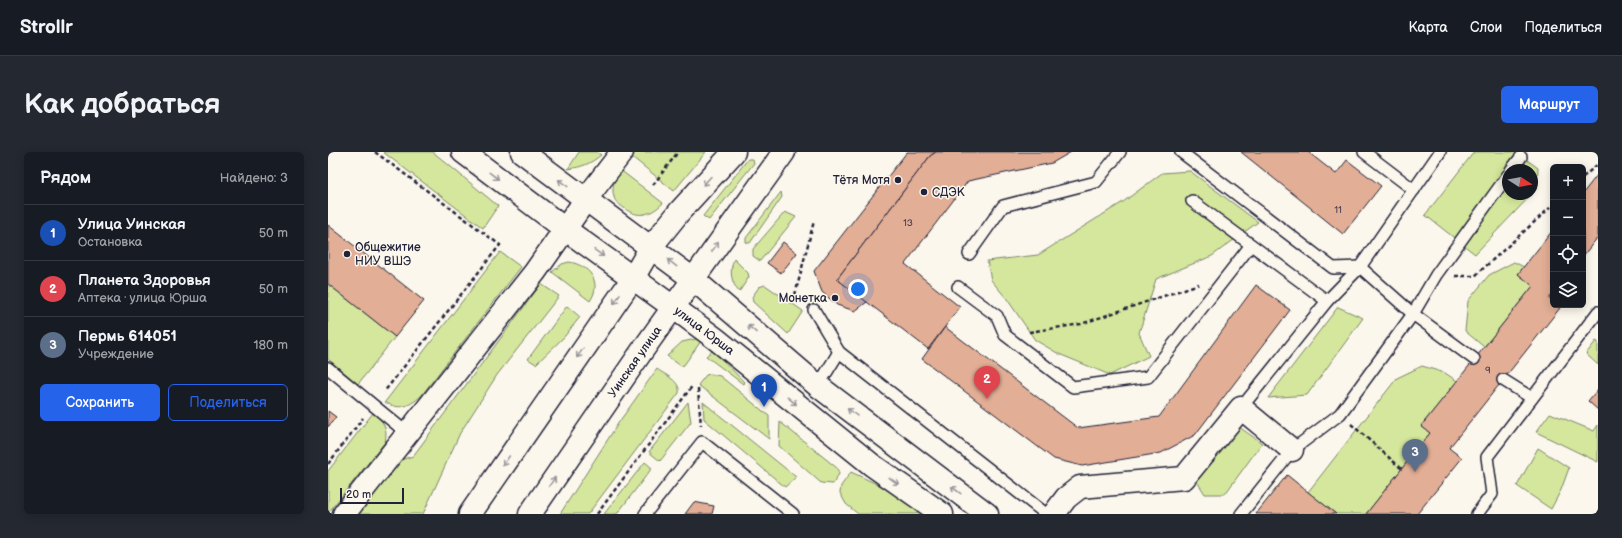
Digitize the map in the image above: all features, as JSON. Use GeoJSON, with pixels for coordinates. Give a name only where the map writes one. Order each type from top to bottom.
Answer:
{"type":"FeatureCollection","features":[{"type":"Feature","properties":{"kind":"street","name":"улица Юрша"},"geometry":{"type":"LineString","coordinates":[[464,152],[565,229],[716,339],[813,419],[872,465],[942,514]]}},
{"type":"Feature","properties":{"kind":"street"},"geometry":{"type":"LineString","coordinates":[[522,152],[651,246],[693,279],[818,386],[987,514]]}},
{"type":"Feature","properties":{"kind":"street"},"geometry":{"type":"LineString","coordinates":[[344,514],[535,272],[586,199],[622,152]]}},
{"type":"Feature","properties":{"kind":"street"},"geometry":{"type":"LineString","coordinates":[[470,514],[633,278],[651,246],[680,211],[734,152]]}},
{"type":"Feature","properties":{"kind":"street","name":"Уинская улица"},"geometry":{"type":"LineString","coordinates":[[530,514],[693,279],[784,152]]}},
{"type":"Feature","properties":{"kind":"street"},"geometry":{"type":"LineString","coordinates":[[1054,514],[1066,498],[1080,487],[1184,478],[1241,408],[1292,450]]}},
{"type":"Feature","properties":{"kind":"lane"},"geometry":{"type":"LineString","coordinates":[[969,254],[1003,206],[1096,182],[1120,152]]}},
{"type":"Feature","properties":{"kind":"lane"},"geometry":{"type":"LineString","coordinates":[[1181,152],[1332,268],[1360,267],[1413,314],[1474,359]]}},
{"type":"Feature","properties":{"kind":"lane"},"geometry":{"type":"LineString","coordinates":[[1364,152],[1414,190]]}},
{"type":"Feature","properties":{"kind":"lane"},"geometry":{"type":"LineString","coordinates":[[1241,408],[1327,301],[1360,267],[1440,152]]}},
{"type":"Feature","properties":{"kind":"lane"},"geometry":{"type":"LineString","coordinates":[[1516,164],[1521,157]]}},
{"type":"Feature","properties":{"kind":"lane"},"geometry":{"type":"LineString","coordinates":[[1241,514],[1292,450],[1340,414],[1413,314],[1436,275],[1502,183]]}},
{"type":"Feature","properties":{"kind":"lane"},"geometry":{"type":"LineString","coordinates":[[1192,202],[1327,301]]}},
{"type":"Feature","properties":{"kind":"lane"},"geometry":{"type":"LineString","coordinates":[[958,287],[997,316],[1005,335],[1073,387],[1148,377],[1251,245]]}},
{"type":"Feature","properties":{"kind":"lane"},"geometry":{"type":"LineString","coordinates":[[814,310],[839,352],[1046,514]]}},
{"type":"Feature","properties":{"kind":"lane"},"geometry":{"type":"LineString","coordinates":[[1477,514],[1492,494],[1487,457],[1598,312]]}},
{"type":"Feature","properties":{"kind":"lane"},"geometry":{"type":"LineString","coordinates":[[818,386],[839,352]]}},
{"type":"Feature","properties":{"kind":"lane"},"geometry":{"type":"LineString","coordinates":[[328,368],[407,433]]}},
{"type":"Feature","properties":{"kind":"lane"},"geometry":{"type":"LineString","coordinates":[[1503,380],[1532,398]]}},
{"type":"Feature","properties":{"kind":"lane"},"geometry":{"type":"LineString","coordinates":[[645,514],[702,442],[793,514]]}},
{"type":"Feature","properties":{"kind":"path"},"geometry":{"type":"LineString","coordinates":[[328,464],[500,245],[375,152]]}},
{"type":"Feature","properties":{"kind":"path"},"geometry":{"type":"LineString","coordinates":[[653,185],[678,152]]}},
{"type":"Feature","properties":{"kind":"path"},"geometry":{"type":"LineString","coordinates":[[1586,174],[1598,164]]}},
{"type":"Feature","properties":{"kind":"path"},"geometry":{"type":"LineString","coordinates":[[1436,275],[1475,276],[1550,208]]}},
{"type":"Feature","properties":{"kind":"path"},"geometry":{"type":"LineString","coordinates":[[795,295],[814,221]]}},
{"type":"Feature","properties":{"kind":"path"},"geometry":{"type":"LineString","coordinates":[[1005,335],[1082,324],[1228,274]]}},
{"type":"Feature","properties":{"kind":"path"},"geometry":{"type":"LineString","coordinates":[[597,514],[693,385]]}},
{"type":"Feature","properties":{"kind":"path"},"geometry":{"type":"LineString","coordinates":[[698,389],[702,442]]}},
{"type":"Feature","properties":{"kind":"path"},"geometry":{"type":"LineString","coordinates":[[1340,414],[1402,469]]}},
{"type":"Feature","properties":{"kind":"green space"},"geometry":{"type":"Polygon","coordinates":[[[383,152],[433,152],[498,206],[483,228],[383,152]]]}},
{"type":"Feature","properties":{"kind":"green space"},"geometry":{"type":"Polygon","coordinates":[[[579,152],[597,152],[601,155],[586,165],[568,169],[579,152]]]}},
{"type":"Feature","properties":{"kind":"green space"},"geometry":{"type":"Polygon","coordinates":[[[636,152],[706,152],[674,191],[632,157],[636,152]]]}},
{"type":"Feature","properties":{"kind":"green space"},"geometry":{"type":"Polygon","coordinates":[[[1474,152],[1516,152],[1532,164],[1502,164],[1502,200],[1526,200],[1475,254],[1425,215],[1474,152]]]}},
{"type":"Feature","properties":{"kind":"green space"},"geometry":{"type":"Polygon","coordinates":[[[748,159],[753,159],[754,163],[709,220],[703,216],[748,159]]]}},
{"type":"Feature","properties":{"kind":"green space"},"geometry":{"type":"Polygon","coordinates":[[[619,169],[663,203],[649,213],[644,214],[634,214],[621,206],[615,199],[613,193],[614,183],[619,169]]]}},
{"type":"Feature","properties":{"kind":"green space"},"geometry":{"type":"Polygon","coordinates":[[[1190,171],[1258,222],[1212,256],[1156,279],[1139,333],[1149,356],[1110,375],[1059,354],[1035,340],[1007,299],[991,280],[987,261],[1038,255],[1123,202],[1162,173],[1190,171]]]}},
{"type":"Feature","properties":{"kind":"green space"},"geometry":{"type":"Polygon","coordinates":[[[781,192],[782,197],[750,243],[746,242],[746,238],[781,192]]]}},
{"type":"Feature","properties":{"kind":"green space"},"geometry":{"type":"Polygon","coordinates":[[[785,212],[796,217],[760,261],[753,256],[753,249],[785,212]]]}},
{"type":"Feature","properties":{"kind":"green space"},"geometry":{"type":"Polygon","coordinates":[[[500,252],[521,267],[421,396],[408,405],[400,407],[390,405],[385,402],[500,252]]]}},
{"type":"Feature","properties":{"kind":"green space"},"geometry":{"type":"Polygon","coordinates":[[[734,259],[748,273],[749,277],[739,292],[734,284],[731,272],[734,259]]]}},
{"type":"Feature","properties":{"kind":"green space"},"geometry":{"type":"Polygon","coordinates":[[[569,262],[583,267],[592,276],[595,287],[594,294],[590,301],[552,272],[562,264],[569,262]]]}},
{"type":"Feature","properties":{"kind":"green space"},"geometry":{"type":"Polygon","coordinates":[[[1514,262],[1524,267],[1518,274],[1533,286],[1484,347],[1465,331],[1468,301],[1489,275],[1514,262]]]}},
{"type":"Feature","properties":{"kind":"green space"},"geometry":{"type":"Polygon","coordinates":[[[328,284],[395,337],[358,384],[328,359],[328,284]]]}},
{"type":"Feature","properties":{"kind":"green space"},"geometry":{"type":"Polygon","coordinates":[[[541,284],[559,296],[497,375],[460,433],[423,514],[357,514],[400,460],[413,456],[541,284]]]}},
{"type":"Feature","properties":{"kind":"green space"},"geometry":{"type":"Polygon","coordinates":[[[765,285],[803,311],[788,334],[753,302],[752,297],[759,287],[765,285]]]}},
{"type":"Feature","properties":{"kind":"green space"},"geometry":{"type":"Polygon","coordinates":[[[567,306],[580,317],[564,337],[536,364],[528,359],[567,306]]]}},
{"type":"Feature","properties":{"kind":"green space"},"geometry":{"type":"Polygon","coordinates":[[[1338,307],[1363,318],[1307,395],[1268,398],[1338,307]]]}},
{"type":"Feature","properties":{"kind":"green space"},"geometry":{"type":"Polygon","coordinates":[[[696,339],[701,341],[684,365],[681,366],[667,356],[682,342],[696,339]]]}},
{"type":"Feature","properties":{"kind":"green space"},"geometry":{"type":"Polygon","coordinates":[[[1596,341],[1598,342],[1598,365],[1586,354],[1596,341]]]}},
{"type":"Feature","properties":{"kind":"green space"},"geometry":{"type":"Polygon","coordinates":[[[713,350],[745,383],[743,384],[706,356],[713,350]]]}},
{"type":"Feature","properties":{"kind":"green space"},"geometry":{"type":"Polygon","coordinates":[[[1422,366],[1445,373],[1457,381],[1421,426],[1430,433],[1366,514],[1336,514],[1308,492],[1397,378],[1422,366]]]}},
{"type":"Feature","properties":{"kind":"green space"},"geometry":{"type":"Polygon","coordinates":[[[657,369],[678,385],[679,393],[588,514],[560,514],[619,422],[657,369]]]}},
{"type":"Feature","properties":{"kind":"green space"},"geometry":{"type":"Polygon","coordinates":[[[711,374],[720,376],[769,416],[769,439],[698,385],[706,375],[711,374]]]}},
{"type":"Feature","properties":{"kind":"green space"},"geometry":{"type":"Polygon","coordinates":[[[688,402],[691,422],[660,461],[649,452],[688,402]]]}},
{"type":"Feature","properties":{"kind":"green space"},"geometry":{"type":"Polygon","coordinates":[[[703,402],[796,477],[785,487],[704,419],[703,402]]]}},
{"type":"Feature","properties":{"kind":"green space"},"geometry":{"type":"Polygon","coordinates":[[[373,413],[380,419],[384,426],[386,433],[385,442],[328,513],[328,471],[373,413]]]}},
{"type":"Feature","properties":{"kind":"green space"},"geometry":{"type":"Polygon","coordinates":[[[1550,413],[1594,431],[1598,425],[1598,462],[1536,432],[1550,413]]]}},
{"type":"Feature","properties":{"kind":"green space"},"geometry":{"type":"Polygon","coordinates":[[[780,422],[837,468],[839,474],[833,484],[821,483],[779,446],[780,422]]]}},
{"type":"Feature","properties":{"kind":"green space"},"geometry":{"type":"Polygon","coordinates":[[[1239,427],[1262,443],[1225,494],[1205,494],[1196,480],[1239,427]]]}},
{"type":"Feature","properties":{"kind":"green space"},"geometry":{"type":"Polygon","coordinates":[[[1538,448],[1569,468],[1561,490],[1551,509],[1517,486],[1538,448]]]}},
{"type":"Feature","properties":{"kind":"green space"},"geometry":{"type":"Polygon","coordinates":[[[645,462],[652,468],[617,514],[604,514],[645,462]]]}},
{"type":"Feature","properties":{"kind":"green space"},"geometry":{"type":"Polygon","coordinates":[[[851,472],[892,491],[924,514],[858,514],[846,504],[840,493],[841,486],[851,472]]]}},
{"type":"Feature","properties":{"kind":"building"},"geometry":{"type":"Polygon","coordinates":[[[907,152],[936,152],[930,156],[837,279],[867,302],[855,311],[837,305],[822,292],[814,271],[907,152]]]}},
{"type":"Feature","properties":{"kind":"building"},"geometry":{"type":"Polygon","coordinates":[[[936,152],[1071,152],[1052,163],[968,181],[905,264],[960,307],[928,349],[837,279],[930,156],[936,152]]]}},
{"type":"Feature","properties":{"kind":"building"},"geometry":{"type":"Polygon","coordinates":[[[1241,152],[1308,152],[1336,174],[1347,160],[1381,186],[1343,234],[1241,152]]]}},
{"type":"Feature","properties":{"kind":"building"},"geometry":{"type":"Polygon","coordinates":[[[1598,174],[1598,237],[1586,252],[1586,200],[1586,189],[1598,174]]]}},
{"type":"Feature","properties":{"kind":"building","name":"Общежитие НИУ ВШЭ"},"geometry":{"type":"Polygon","coordinates":[[[328,225],[424,301],[395,337],[328,284],[328,225]]]}},
{"type":"Feature","properties":{"kind":"building"},"geometry":{"type":"Polygon","coordinates":[[[1550,234],[1550,308],[1560,308],[1449,448],[1462,458],[1417,514],[1366,514],[1430,433],[1421,426],[1533,286],[1518,274],[1550,234]]]}},
{"type":"Feature","properties":{"kind":"building"},"geometry":{"type":"Polygon","coordinates":[[[783,242],[797,253],[781,273],[767,263],[783,242]]]}},
{"type":"Feature","properties":{"kind":"building"},"geometry":{"type":"Polygon","coordinates":[[[1256,285],[1290,310],[1195,435],[1161,453],[1082,466],[1054,459],[922,359],[945,327],[1078,428],[1159,417],[1256,285]]]}},
{"type":"Feature","properties":{"kind":"building"},"geometry":{"type":"Polygon","coordinates":[[[1598,389],[1598,410],[1588,401],[1598,389]]]}},
{"type":"Feature","properties":{"kind":"building"},"geometry":{"type":"Polygon","coordinates":[[[328,411],[336,417],[328,427],[328,411]]]}},
{"type":"Feature","properties":{"kind":"building"},"geometry":{"type":"Polygon","coordinates":[[[1287,475],[1308,492],[1336,514],[1256,514],[1287,475]]]}},
{"type":"Feature","properties":{"kind":"building"},"geometry":{"type":"Polygon","coordinates":[[[694,502],[714,506],[712,514],[685,514],[694,502]]]}},
{"type":"Feature","properties":{"kind":"place","name":"Тётя Мотя"},"geometry":{"type":"Point","coordinates":[898,180]}},
{"type":"Feature","properties":{"kind":"place","name":"СДЭК"},"geometry":{"type":"Point","coordinates":[924,192]}},
{"type":"Feature","properties":{"kind":"place","name":"Общежитие НИУ ВШЭ"},"geometry":{"type":"Point","coordinates":[347,254]}},
{"type":"Feature","properties":{"kind":"place","name":"Монетка"},"geometry":{"type":"Point","coordinates":[835,298]}},
{"type":"Feature","properties":{"kind":"place","name":"Планета Здоровья"},"geometry":{"type":"Point","coordinates":[987,399]}},
{"type":"Feature","properties":{"kind":"place","name":"Улица Уинская"},"geometry":{"type":"Point","coordinates":[764,407]}},
{"type":"Feature","properties":{"kind":"place","name":"Пермь 614051"},"geometry":{"type":"Point","coordinates":[1415,472]}}]}
